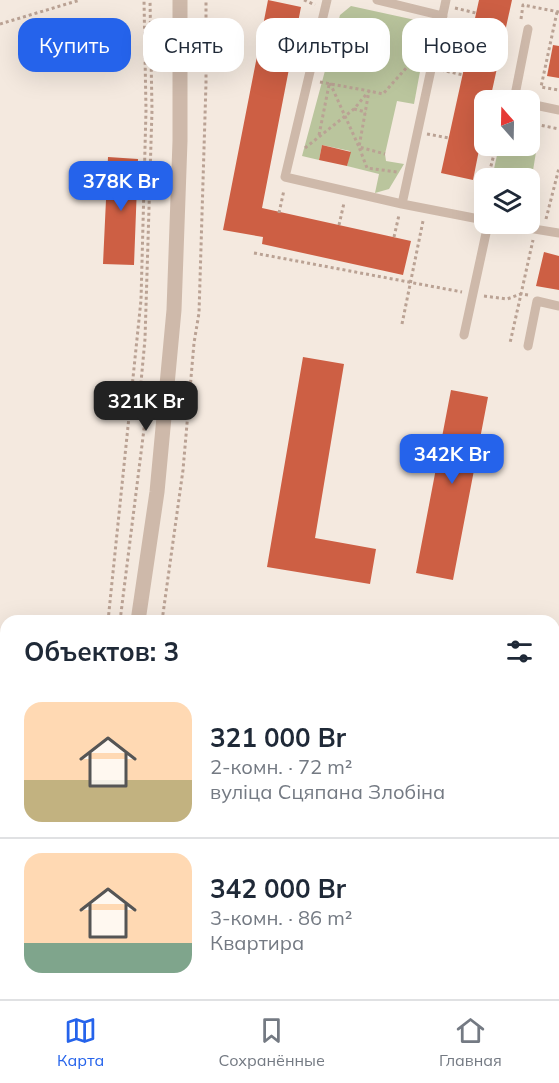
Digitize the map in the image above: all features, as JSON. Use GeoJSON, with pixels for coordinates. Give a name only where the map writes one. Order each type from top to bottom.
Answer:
{"type":"FeatureCollection","features":[{"type":"Feature","properties":{"kind":"street"},"geometry":{"type":"LineString","coordinates":[[139,615],[157,492],[174,310],[180,141],[180,0]]}},
{"type":"Feature","properties":{"kind":"lane"},"geometry":{"type":"LineString","coordinates":[[376,0],[443,16],[446,0]]}},
{"type":"Feature","properties":{"kind":"lane"},"geometry":{"type":"LineString","coordinates":[[516,90],[528,29]]}},
{"type":"Feature","properties":{"kind":"lane"},"geometry":{"type":"LineString","coordinates":[[310,72],[285,177],[474,218]]}},
{"type":"Feature","properties":{"kind":"lane"},"geometry":{"type":"LineString","coordinates":[[402,204],[431,72]]}},
{"type":"Feature","properties":{"kind":"lane"},"geometry":{"type":"LineString","coordinates":[[540,106],[559,110]]}},
{"type":"Feature","properties":{"kind":"lane"},"geometry":{"type":"LineString","coordinates":[[540,231],[559,233]]}},
{"type":"Feature","properties":{"kind":"lane"},"geometry":{"type":"LineString","coordinates":[[464,335],[486,234]]}},
{"type":"Feature","properties":{"kind":"lane"},"geometry":{"type":"LineString","coordinates":[[528,346],[537,301],[559,306]]}},
{"type":"Feature","properties":{"kind":"path"},"geometry":{"type":"LineString","coordinates":[[0,24],[80,0]]}},
{"type":"Feature","properties":{"kind":"path"},"geometry":{"type":"LineString","coordinates":[[109,615],[141,300],[146,110],[144,0]]}},
{"type":"Feature","properties":{"kind":"path"},"geometry":{"type":"LineString","coordinates":[[121,615],[146,413],[140,393],[145,339],[152,122],[150,0]]}},
{"type":"Feature","properties":{"kind":"path"},"geometry":{"type":"LineString","coordinates":[[163,615],[183,470],[194,344],[199,313],[206,83],[206,0]]}},
{"type":"Feature","properties":{"kind":"path"},"geometry":{"type":"LineString","coordinates":[[304,0],[323,3]]}},
{"type":"Feature","properties":{"kind":"path"},"geometry":{"type":"LineString","coordinates":[[454,7],[476,13]]}},
{"type":"Feature","properties":{"kind":"path"},"geometry":{"type":"LineString","coordinates":[[557,12],[541,87],[559,90]]}},
{"type":"Feature","properties":{"kind":"path"},"geometry":{"type":"LineString","coordinates":[[554,30],[559,31]]}},
{"type":"Feature","properties":{"kind":"path"},"geometry":{"type":"LineString","coordinates":[[330,83],[383,94],[402,72]]}},
{"type":"Feature","properties":{"kind":"path"},"geometry":{"type":"LineString","coordinates":[[452,72],[463,75]]}},
{"type":"Feature","properties":{"kind":"path"},"geometry":{"type":"LineString","coordinates":[[330,83],[367,168],[409,173]]}},
{"type":"Feature","properties":{"kind":"path"},"geometry":{"type":"LineString","coordinates":[[319,136],[330,83]]}},
{"type":"Feature","properties":{"kind":"path"},"geometry":{"type":"LineString","coordinates":[[304,149],[354,109],[369,91]]}},
{"type":"Feature","properties":{"kind":"path"},"geometry":{"type":"LineString","coordinates":[[359,147],[369,91]]}},
{"type":"Feature","properties":{"kind":"path"},"geometry":{"type":"LineString","coordinates":[[354,109],[366,112]]}},
{"type":"Feature","properties":{"kind":"path"},"geometry":{"type":"LineString","coordinates":[[540,125],[559,129]]}},
{"type":"Feature","properties":{"kind":"path"},"geometry":{"type":"LineString","coordinates":[[426,134],[449,138]]}},
{"type":"Feature","properties":{"kind":"path"},"geometry":{"type":"LineString","coordinates":[[359,147],[385,154]]}},
{"type":"Feature","properties":{"kind":"path"},"geometry":{"type":"LineString","coordinates":[[540,218],[547,219],[559,168]]}},
{"type":"Feature","properties":{"kind":"path"},"geometry":{"type":"LineString","coordinates":[[277,188],[294,192]]}},
{"type":"Feature","properties":{"kind":"path"},"geometry":{"type":"LineString","coordinates":[[279,213],[284,190]]}},
{"type":"Feature","properties":{"kind":"path"},"geometry":{"type":"LineString","coordinates":[[334,200],[355,205]]}},
{"type":"Feature","properties":{"kind":"path"},"geometry":{"type":"LineString","coordinates":[[339,225],[344,202]]}},
{"type":"Feature","properties":{"kind":"path"},"geometry":{"type":"LineString","coordinates":[[394,237],[399,215],[407,217]]}},
{"type":"Feature","properties":{"kind":"path"},"geometry":{"type":"LineString","coordinates":[[402,324],[424,221],[416,219]]}},
{"type":"Feature","properties":{"kind":"path"},"geometry":{"type":"LineString","coordinates":[[534,234],[521,294],[538,296]]}},
{"type":"Feature","properties":{"kind":"path"},"geometry":{"type":"LineString","coordinates":[[254,253],[411,283]]}},
{"type":"Feature","properties":{"kind":"green space"},"geometry":{"type":"Polygon","coordinates":[[[351,6],[406,18],[402,18],[402,72],[420,72],[414,104],[397,101],[385,154],[386,161],[404,164],[389,189],[375,193],[379,174],[347,166],[350,151],[322,145],[319,160],[302,156],[325,72],[390,72],[390,18],[339,18],[351,6]]]}},
{"type":"Feature","properties":{"kind":"green space"},"geometry":{"type":"Polygon","coordinates":[[[497,156],[535,156],[533,168],[494,168],[497,156]]]}},
{"type":"Feature","properties":{"kind":"building"},"geometry":{"type":"Polygon","coordinates":[[[268,0],[301,7],[299,18],[264,18],[268,0]]]}},
{"type":"Feature","properties":{"kind":"building"},"geometry":{"type":"Polygon","coordinates":[[[479,0],[512,0],[508,18],[475,18],[479,0]]]}},
{"type":"Feature","properties":{"kind":"building"},"geometry":{"type":"Polygon","coordinates":[[[553,45],[559,46],[559,78],[547,76],[553,45]]]}},
{"type":"Feature","properties":{"kind":"building"},"geometry":{"type":"Polygon","coordinates":[[[256,61],[256,72],[288,72],[262,208],[411,241],[403,275],[262,244],[263,237],[223,230],[256,61]]]}},
{"type":"Feature","properties":{"kind":"building"},"geometry":{"type":"Polygon","coordinates":[[[463,72],[496,72],[492,90],[474,90],[474,156],[478,156],[473,180],[441,173],[463,72]]]}},
{"type":"Feature","properties":{"kind":"building"},"geometry":{"type":"Polygon","coordinates":[[[322,145],[351,152],[347,166],[319,160],[322,145]]]}},
{"type":"Feature","properties":{"kind":"building"},"geometry":{"type":"Polygon","coordinates":[[[108,157],[138,159],[134,265],[103,264],[108,157]]]}},
{"type":"Feature","properties":{"kind":"building"},"geometry":{"type":"Polygon","coordinates":[[[544,252],[559,256],[559,290],[536,286],[544,252]]]}},
{"type":"Feature","properties":{"kind":"building"},"geometry":{"type":"Polygon","coordinates":[[[303,357],[344,364],[315,538],[376,549],[370,584],[267,567],[303,357]]]}},
{"type":"Feature","properties":{"kind":"building"},"geometry":{"type":"Polygon","coordinates":[[[451,390],[488,397],[453,580],[416,573],[451,390]]]}}]}
